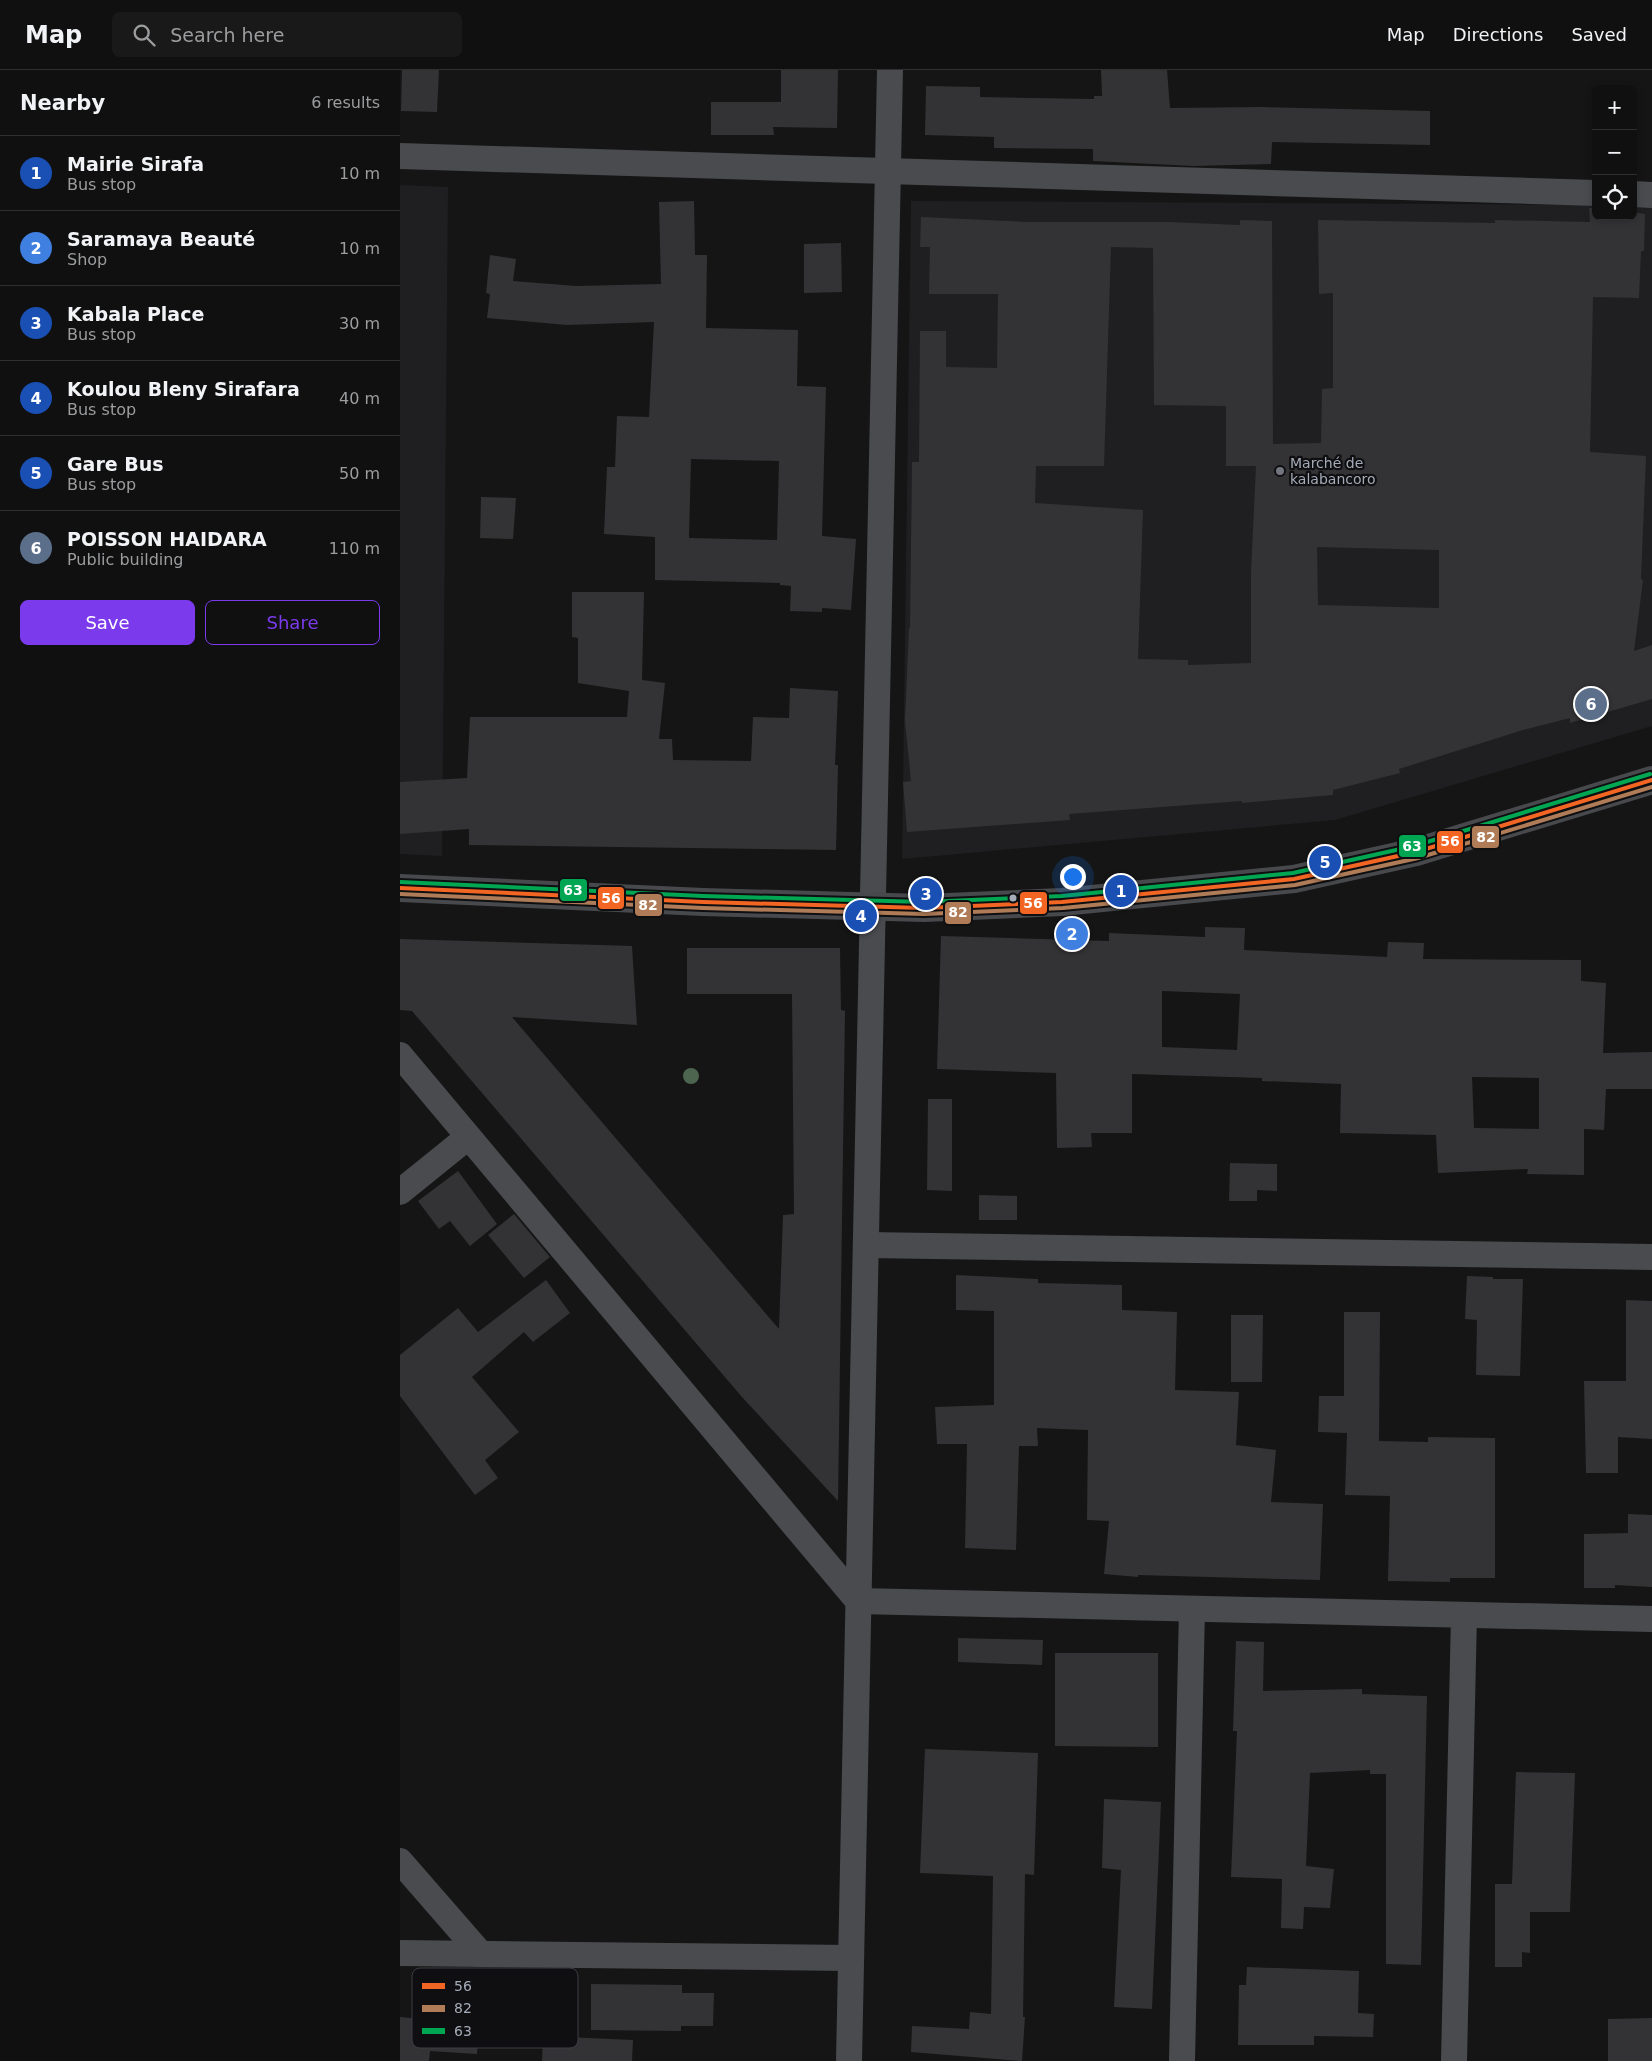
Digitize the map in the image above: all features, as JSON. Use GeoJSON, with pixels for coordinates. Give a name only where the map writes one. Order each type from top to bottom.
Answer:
{"type":"FeatureCollection","features":[{"type":"Feature","properties":{"kind":"main road"},"geometry":{"type":"LineString","coordinates":[[400,888],[703,902],[924,908],[1062,902],[1294,878],[1416,852],[1652,780]]}},
{"type":"Feature","properties":{"kind":"street"},"geometry":{"type":"LineString","coordinates":[[849,2061],[890,70]]}},
{"type":"Feature","properties":{"kind":"street"},"geometry":{"type":"LineString","coordinates":[[400,156],[1592,193]]}},
{"type":"Feature","properties":{"kind":"street"},"geometry":{"type":"LineString","coordinates":[[1637,194],[1652,195]]}},
{"type":"Feature","properties":{"kind":"street"},"geometry":{"type":"LineString","coordinates":[[400,1055],[858,1601],[1652,1619]]}},
{"type":"Feature","properties":{"kind":"street"},"geometry":{"type":"LineString","coordinates":[[400,1192],[468,1137]]}},
{"type":"Feature","properties":{"kind":"street"},"geometry":{"type":"LineString","coordinates":[[866,1244],[1652,1257]]}},
{"type":"Feature","properties":{"kind":"street"},"geometry":{"type":"LineString","coordinates":[[1182,2061],[1192,1609]]}},
{"type":"Feature","properties":{"kind":"street"},"geometry":{"type":"LineString","coordinates":[[1454,2061],[1464,1615]]}},
{"type":"Feature","properties":{"kind":"street"},"geometry":{"type":"LineString","coordinates":[[400,1861],[481,1954]]}},
{"type":"Feature","properties":{"kind":"street"},"geometry":{"type":"LineString","coordinates":[[400,1953],[851,1958]]}},
{"type":"Feature","properties":{"kind":"shaded area"},"geometry":{"type":"Polygon","coordinates":[[[400,185],[448,187],[442,856],[400,854],[400,185]]]}},
{"type":"Feature","properties":{"kind":"shaded area","name":"Marché de kalabancoro"},"geometry":{"type":"Polygon","coordinates":[[[911,201],[1592,205],[1592,220],[1637,220],[1637,206],[1652,206],[1652,726],[1335,820],[902,859],[911,201]]]}},
{"type":"Feature","properties":{"kind":"building"},"geometry":{"type":"Polygon","coordinates":[[[402,70],[439,70],[437,112],[401,111],[402,70]]]}},
{"type":"Feature","properties":{"kind":"building"},"geometry":{"type":"Polygon","coordinates":[[[781,70],[838,70],[837,128],[773,127],[774,135],[711,135],[711,102],[781,102],[781,70]]]}},
{"type":"Feature","properties":{"kind":"building"},"geometry":{"type":"Polygon","coordinates":[[[1101,70],[1167,70],[1170,108],[1262,107],[1430,111],[1430,145],[1272,142],[1271,164],[1193,166],[1093,161],[1093,149],[994,148],[994,137],[925,135],[926,86],[980,87],[980,97],[1094,99],[1094,96],[1102,96],[1101,70]]]}},
{"type":"Feature","properties":{"kind":"building"},"geometry":{"type":"Polygon","coordinates":[[[694,201],[695,255],[707,255],[706,328],[798,330],[797,386],[826,387],[822,536],[856,539],[851,610],[822,608],[822,612],[790,611],[791,586],[780,585],[780,583],[655,580],[655,537],[604,534],[607,467],[615,467],[617,416],[649,417],[654,322],[567,325],[487,318],[490,294],[486,293],[490,255],[516,259],[513,281],[576,286],[661,284],[659,202],[694,201]],[[691,459],[689,538],[777,540],[779,461],[691,459]]]}},
{"type":"Feature","properties":{"kind":"building","name":"Marché de kalabancoro"},"geometry":{"type":"Polygon","coordinates":[[[1589,208],[1592,208],[1592,220],[1637,220],[1637,213],[1645,214],[1644,251],[1641,251],[1639,298],[1593,297],[1590,452],[1646,456],[1641,579],[1643,580],[1634,651],[1652,645],[1652,699],[1570,723],[1570,718],[1523,730],[1399,769],[1400,773],[1333,790],[1333,795],[1069,814],[1070,820],[907,832],[903,782],[911,781],[905,721],[910,628],[912,462],[919,462],[920,331],[946,331],[946,367],[997,368],[998,294],[929,294],[930,247],[920,247],[921,217],[1026,222],[1168,222],[1240,225],[1240,220],[1272,221],[1273,444],[1321,443],[1322,389],[1333,388],[1333,293],[1319,294],[1318,220],[1495,223],[1495,220],[1590,222],[1589,208]],[[1111,247],[1104,466],[1036,466],[1035,503],[1143,510],[1138,659],[1188,660],[1188,665],[1251,663],[1251,573],[1256,466],[1226,466],[1226,406],[1154,405],[1153,248],[1111,247]],[[1317,547],[1318,605],[1439,608],[1439,550],[1317,547]]]}},
{"type":"Feature","properties":{"kind":"building"},"geometry":{"type":"Polygon","coordinates":[[[841,243],[842,292],[804,293],[804,244],[841,243]]]}},
{"type":"Feature","properties":{"kind":"building"},"geometry":{"type":"Polygon","coordinates":[[[481,497],[516,498],[513,539],[480,538],[481,497]]]}},
{"type":"Feature","properties":{"kind":"building"},"geometry":{"type":"Polygon","coordinates":[[[572,592],[644,592],[642,680],[665,683],[659,739],[672,739],[673,760],[751,761],[753,717],[789,718],[790,688],[838,691],[835,765],[838,765],[836,850],[469,845],[469,829],[400,834],[400,782],[467,778],[470,717],[627,717],[629,691],[578,683],[578,638],[572,637],[572,592]]]}},
{"type":"Feature","properties":{"kind":"building"},"geometry":{"type":"Polygon","coordinates":[[[1205,927],[1245,928],[1244,950],[1387,957],[1388,942],[1424,943],[1423,959],[1581,960],[1581,981],[1606,983],[1603,1053],[1652,1052],[1652,1089],[1606,1089],[1604,1130],[1584,1129],[1584,1175],[1527,1174],[1528,1169],[1438,1173],[1436,1135],[1340,1133],[1341,1084],[1262,1081],[1262,1078],[1132,1074],[1132,1133],[1091,1133],[1092,1147],[1057,1148],[1056,1073],[937,1069],[941,936],[1109,941],[1109,933],[1205,937],[1205,927]],[[1162,991],[1162,1047],[1237,1050],[1240,994],[1162,991]],[[1472,1077],[1474,1128],[1539,1129],[1539,1078],[1472,1077]]]}},
{"type":"Feature","properties":{"kind":"building"},"geometry":{"type":"Polygon","coordinates":[[[400,939],[632,946],[637,1025],[512,1017],[779,1329],[783,1215],[794,1214],[792,994],[687,994],[687,948],[840,948],[841,1010],[845,1011],[838,1501],[742,1397],[412,1011],[400,1010],[400,939]]]}},
{"type":"Feature","properties":{"kind":"building"},"geometry":{"type":"Polygon","coordinates":[[[928,1099],[952,1099],[952,1191],[927,1190],[928,1099]]]}},
{"type":"Feature","properties":{"kind":"building"},"geometry":{"type":"Polygon","coordinates":[[[1230,1163],[1277,1164],[1277,1191],[1257,1190],[1257,1201],[1229,1201],[1230,1163]]]}},
{"type":"Feature","properties":{"kind":"building"},"geometry":{"type":"Polygon","coordinates":[[[458,1171],[497,1224],[470,1246],[450,1221],[439,1229],[418,1201],[458,1171]]]}},
{"type":"Feature","properties":{"kind":"building"},"geometry":{"type":"Polygon","coordinates":[[[979,1195],[1017,1196],[1017,1220],[979,1220],[979,1195]]]}},
{"type":"Feature","properties":{"kind":"building"},"geometry":{"type":"Polygon","coordinates":[[[514,1214],[550,1257],[524,1278],[488,1235],[514,1214]]]}},
{"type":"Feature","properties":{"kind":"building"},"geometry":{"type":"Polygon","coordinates":[[[956,1275],[1038,1279],[1038,1283],[1122,1285],[1122,1310],[1177,1312],[1175,1390],[1239,1392],[1236,1445],[1276,1450],[1271,1502],[1323,1504],[1320,1580],[1138,1575],[1138,1577],[1104,1574],[1109,1521],[1087,1520],[1088,1430],[1037,1428],[1038,1446],[1019,1446],[1016,1550],[965,1548],[967,1444],[937,1444],[935,1407],[994,1405],[994,1311],[956,1310],[956,1275]]]}},
{"type":"Feature","properties":{"kind":"building"},"geometry":{"type":"Polygon","coordinates":[[[1467,1276],[1493,1277],[1493,1279],[1523,1279],[1520,1376],[1476,1375],[1477,1320],[1465,1319],[1467,1276]]]}},
{"type":"Feature","properties":{"kind":"building"},"geometry":{"type":"Polygon","coordinates":[[[546,1280],[570,1313],[533,1342],[524,1332],[472,1377],[519,1432],[485,1460],[498,1478],[475,1495],[400,1396],[400,1355],[458,1308],[478,1332],[546,1280]]]}},
{"type":"Feature","properties":{"kind":"building"},"geometry":{"type":"Polygon","coordinates":[[[1626,1300],[1652,1301],[1652,1439],[1618,1437],[1618,1473],[1586,1473],[1584,1381],[1626,1381],[1626,1300]]]}},
{"type":"Feature","properties":{"kind":"building"},"geometry":{"type":"Polygon","coordinates":[[[1344,1312],[1380,1312],[1379,1441],[1428,1442],[1428,1437],[1495,1438],[1495,1578],[1450,1578],[1450,1582],[1388,1581],[1390,1496],[1345,1495],[1347,1433],[1318,1432],[1319,1396],[1344,1396],[1344,1312]]]}},
{"type":"Feature","properties":{"kind":"building"},"geometry":{"type":"Polygon","coordinates":[[[1231,1315],[1263,1315],[1262,1382],[1231,1382],[1231,1315]]]}},
{"type":"Feature","properties":{"kind":"building"},"geometry":{"type":"Polygon","coordinates":[[[1628,1514],[1652,1515],[1652,1587],[1615,1585],[1615,1588],[1584,1588],[1584,1534],[1628,1533],[1628,1514]]]}},
{"type":"Feature","properties":{"kind":"building"},"geometry":{"type":"Polygon","coordinates":[[[958,1638],[1043,1640],[1042,1665],[958,1662],[958,1638]]]}},
{"type":"Feature","properties":{"kind":"building"},"geometry":{"type":"Polygon","coordinates":[[[1236,1641],[1264,1642],[1263,1691],[1362,1689],[1362,1694],[1427,1696],[1421,1965],[1386,1964],[1386,1774],[1370,1774],[1370,1770],[1310,1773],[1306,1866],[1334,1869],[1330,1908],[1304,1907],[1303,1929],[1281,1928],[1282,1879],[1231,1877],[1237,1731],[1233,1731],[1236,1641]]]}},
{"type":"Feature","properties":{"kind":"building"},"geometry":{"type":"Polygon","coordinates":[[[1055,1653],[1158,1653],[1158,1747],[1055,1746],[1055,1653]]]}},
{"type":"Feature","properties":{"kind":"building"},"geometry":{"type":"Polygon","coordinates":[[[925,1749],[1038,1753],[1034,1875],[1025,1874],[1023,2017],[1025,2017],[1022,2061],[911,2052],[912,2026],[969,2029],[970,2012],[991,2014],[993,1876],[920,1873],[925,1749]]]}},
{"type":"Feature","properties":{"kind":"building"},"geometry":{"type":"Polygon","coordinates":[[[1516,1772],[1575,1773],[1570,1912],[1530,1912],[1530,1953],[1522,1952],[1522,1967],[1495,1967],[1495,1884],[1512,1884],[1516,1772]]]}},
{"type":"Feature","properties":{"kind":"building"},"geometry":{"type":"Polygon","coordinates":[[[1104,1799],[1161,1802],[1152,2009],[1114,2007],[1121,1870],[1102,1868],[1104,1799]]]}},
{"type":"Feature","properties":{"kind":"building"},"geometry":{"type":"Polygon","coordinates":[[[1247,1967],[1359,1971],[1358,2013],[1374,2014],[1373,2037],[1314,2036],[1314,2045],[1238,2045],[1239,1985],[1246,1985],[1247,1967]]]}},
{"type":"Feature","properties":{"kind":"building"},"geometry":{"type":"Polygon","coordinates":[[[591,1984],[682,1985],[682,1993],[714,1993],[713,2026],[681,2026],[681,2031],[591,2030],[591,1984]]]}},
{"type":"Feature","properties":{"kind":"building"},"geometry":{"type":"Polygon","coordinates":[[[400,2017],[412,2018],[412,2048],[477,2048],[477,2054],[430,2051],[429,2061],[400,2061],[400,2017]]]}},
{"type":"Feature","properties":{"kind":"building"},"geometry":{"type":"Polygon","coordinates":[[[1652,2018],[1652,2061],[1608,2061],[1608,2019],[1652,2018]]]}},
{"type":"Feature","properties":{"kind":"building"},"geometry":{"type":"Polygon","coordinates":[[[578,2038],[633,2040],[632,2061],[542,2061],[543,2048],[578,2048],[578,2038]]]}},
{"type":"Feature","properties":{"kind":"transit line","name":"63"},"geometry":{"type":"LineString","coordinates":[[400,882],[703,896],[924,902],[1062,896],[1293,873],[1414,846],[1650,774]]}},
{"type":"Feature","properties":{"kind":"transit line","name":"56"},"geometry":{"type":"LineString","coordinates":[[400,888],[703,902],[924,908],[1062,902],[1294,879],[1416,852],[1652,780]]}},
{"type":"Feature","properties":{"kind":"transit line","name":"82"},"geometry":{"type":"LineString","coordinates":[[400,894],[703,908],[924,914],[1063,908],[1295,885],[1418,858],[1652,787]]}},
{"type":"Feature","properties":{"kind":"place","name":"Marché de kalabancoro"},"geometry":{"type":"Point","coordinates":[1280,471]}},
{"type":"Feature","properties":{"kind":"place","name":"POISSON HAIDARA"},"geometry":{"type":"Point","coordinates":[1591,704]}},
{"type":"Feature","properties":{"kind":"place","name":"Gare Bus"},"geometry":{"type":"Point","coordinates":[1325,862]}},
{"type":"Feature","properties":{"kind":"place","name":"Mairie Sirafa"},"geometry":{"type":"Point","coordinates":[1121,891]}},
{"type":"Feature","properties":{"kind":"place","name":"Kabala Place"},"geometry":{"type":"Point","coordinates":[926,894]}},
{"type":"Feature","properties":{"kind":"place","name":"Koulou Bleny Sirafara"},"geometry":{"type":"Point","coordinates":[861,916]}},
{"type":"Feature","properties":{"kind":"place","name":"Saramaya Beauté"},"geometry":{"type":"Point","coordinates":[1072,934]}}]}
